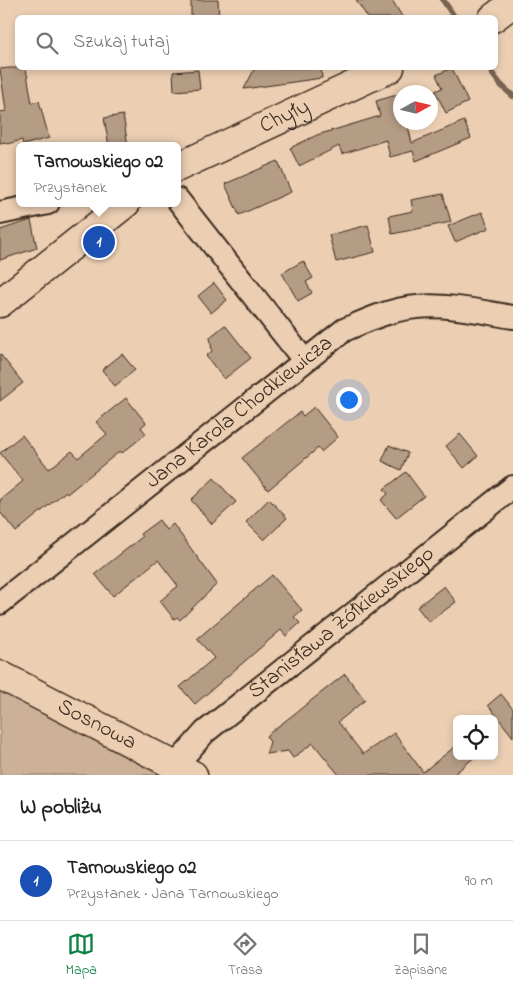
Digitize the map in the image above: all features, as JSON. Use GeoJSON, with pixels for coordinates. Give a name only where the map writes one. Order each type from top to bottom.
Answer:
{"type":"FeatureCollection","features":[{"type":"Feature","properties":{"kind":"street"},"geometry":{"type":"LineString","coordinates":[[497,15],[513,3]]}},
{"type":"Feature","properties":{"kind":"street","name":"Chyły"},"geometry":{"type":"LineString","coordinates":[[181,165],[386,70]]}},
{"type":"Feature","properties":{"kind":"street"},"geometry":{"type":"LineString","coordinates":[[181,204],[304,360]]}},
{"type":"Feature","properties":{"kind":"street"},"geometry":{"type":"LineString","coordinates":[[0,213],[29,207]]}},
{"type":"Feature","properties":{"kind":"street"},"geometry":{"type":"LineString","coordinates":[[0,303],[121,207]]}},
{"type":"Feature","properties":{"kind":"street","name":"Jana Karola Chodkiewicza"},"geometry":{"type":"LineString","coordinates":[[0,603],[344,330],[380,314],[417,306],[456,308],[513,317]]}},
{"type":"Feature","properties":{"kind":"street","name":"Stanisława Żółkiewskiego"},"geometry":{"type":"LineString","coordinates":[[184,770],[205,732],[513,487]]}},
{"type":"Feature","properties":{"kind":"street","name":"Sosnowa"},"geometry":{"type":"LineString","coordinates":[[0,675],[184,770]]}},
{"type":"Feature","properties":{"kind":"shaded area"},"geometry":{"type":"Polygon","coordinates":[[[0,686],[171,775],[0,775],[0,686]]]}},
{"type":"Feature","properties":{"kind":"building"},"geometry":{"type":"Polygon","coordinates":[[[191,0],[218,0],[219,15],[191,15],[191,0]]]}},
{"type":"Feature","properties":{"kind":"building"},"geometry":{"type":"Polygon","coordinates":[[[356,0],[392,0],[401,15],[366,15],[356,0]]]}},
{"type":"Feature","properties":{"kind":"building"},"geometry":{"type":"Polygon","coordinates":[[[15,68],[15,70],[26,70],[32,103],[39,101],[49,138],[34,142],[22,142],[22,140],[7,144],[6,142],[0,143],[0,112],[6,111],[0,69],[15,68]]]}},
{"type":"Feature","properties":{"kind":"building"},"geometry":{"type":"Polygon","coordinates":[[[198,70],[200,89],[174,91],[173,72],[198,70]]]}},
{"type":"Feature","properties":{"kind":"building"},"geometry":{"type":"Polygon","coordinates":[[[254,70],[321,70],[322,78],[244,89],[254,70]]]}},
{"type":"Feature","properties":{"kind":"building"},"geometry":{"type":"Polygon","coordinates":[[[447,70],[453,70],[468,102],[446,113],[438,97],[438,90],[442,88],[436,75],[447,70]]]}},
{"type":"Feature","properties":{"kind":"building"},"geometry":{"type":"Polygon","coordinates":[[[393,96],[393,130],[409,130],[412,143],[464,121],[471,138],[416,161],[413,151],[390,157],[386,140],[342,154],[339,146],[299,166],[290,148],[317,135],[380,116],[376,101],[393,96]]]}},
{"type":"Feature","properties":{"kind":"building"},"geometry":{"type":"Polygon","coordinates":[[[123,115],[127,142],[108,142],[104,118],[123,115]]]}},
{"type":"Feature","properties":{"kind":"building"},"geometry":{"type":"Polygon","coordinates":[[[278,161],[291,192],[239,215],[225,184],[278,161]]]}},
{"type":"Feature","properties":{"kind":"building"},"geometry":{"type":"Polygon","coordinates":[[[443,194],[451,222],[392,234],[389,216],[413,211],[411,200],[443,194]]]}},
{"type":"Feature","properties":{"kind":"building"},"geometry":{"type":"Polygon","coordinates":[[[482,212],[489,228],[455,242],[448,226],[482,212]]]}},
{"type":"Feature","properties":{"kind":"building"},"geometry":{"type":"Polygon","coordinates":[[[31,220],[37,248],[0,260],[0,230],[31,220]]]}},
{"type":"Feature","properties":{"kind":"building"},"geometry":{"type":"Polygon","coordinates":[[[368,225],[375,252],[336,262],[329,235],[368,225]]]}},
{"type":"Feature","properties":{"kind":"building"},"geometry":{"type":"Polygon","coordinates":[[[303,261],[313,278],[306,282],[312,293],[298,301],[282,273],[303,261]]]}},
{"type":"Feature","properties":{"kind":"building"},"geometry":{"type":"Polygon","coordinates":[[[214,283],[227,300],[211,313],[198,296],[214,283]]]}},
{"type":"Feature","properties":{"kind":"building"},"geometry":{"type":"Polygon","coordinates":[[[225,325],[251,358],[224,379],[206,356],[212,351],[210,337],[225,325]]]}},
{"type":"Feature","properties":{"kind":"building"},"geometry":{"type":"Polygon","coordinates":[[[0,354],[23,383],[0,401],[0,354]]]}},
{"type":"Feature","properties":{"kind":"building"},"geometry":{"type":"Polygon","coordinates":[[[122,354],[135,370],[115,386],[102,370],[122,354]]]}},
{"type":"Feature","properties":{"kind":"building"},"geometry":{"type":"Polygon","coordinates":[[[126,398],[146,423],[141,427],[146,434],[122,453],[120,451],[67,494],[65,492],[16,532],[0,512],[0,500],[23,481],[0,453],[22,435],[49,469],[72,451],[78,458],[107,434],[96,422],[126,398]]]}},
{"type":"Feature","properties":{"kind":"building"},"geometry":{"type":"Polygon","coordinates":[[[314,407],[338,437],[321,452],[318,448],[268,490],[242,458],[300,412],[303,416],[314,407]]]}},
{"type":"Feature","properties":{"kind":"building"},"geometry":{"type":"Polygon","coordinates":[[[460,434],[478,456],[464,468],[446,446],[460,434]]]}},
{"type":"Feature","properties":{"kind":"building"},"geometry":{"type":"Polygon","coordinates":[[[389,445],[408,453],[401,470],[382,461],[389,445]]]}},
{"type":"Feature","properties":{"kind":"building"},"geometry":{"type":"Polygon","coordinates":[[[406,472],[424,496],[396,518],[381,500],[388,494],[384,489],[406,472]]]}},
{"type":"Feature","properties":{"kind":"building"},"geometry":{"type":"Polygon","coordinates":[[[214,478],[236,502],[212,524],[191,500],[214,478]]]}},
{"type":"Feature","properties":{"kind":"building"},"geometry":{"type":"Polygon","coordinates":[[[269,499],[287,518],[264,540],[246,522],[269,499]]]}},
{"type":"Feature","properties":{"kind":"building"},"geometry":{"type":"Polygon","coordinates":[[[159,520],[166,530],[173,524],[217,584],[180,620],[177,617],[174,619],[160,601],[178,586],[158,560],[113,596],[95,574],[142,537],[140,534],[159,520]]]}},
{"type":"Feature","properties":{"kind":"building"},"geometry":{"type":"Polygon","coordinates":[[[272,575],[302,610],[294,617],[300,623],[286,636],[281,630],[195,704],[180,687],[214,658],[197,639],[272,575]]]}},
{"type":"Feature","properties":{"kind":"building"},"geometry":{"type":"Polygon","coordinates":[[[444,586],[456,602],[429,622],[417,607],[444,586]]]}},
{"type":"Feature","properties":{"kind":"building"},"geometry":{"type":"Polygon","coordinates":[[[345,674],[365,700],[338,722],[363,754],[394,733],[423,772],[453,748],[453,760],[471,760],[453,775],[339,775],[313,743],[293,758],[288,751],[266,754],[270,742],[266,736],[345,674]]]}},
{"type":"Feature","properties":{"kind":"building"},"geometry":{"type":"Polygon","coordinates":[[[501,694],[513,709],[513,737],[498,718],[498,715],[496,715],[488,705],[501,694]]]}},
{"type":"Feature","properties":{"kind":"waterway"},"geometry":{"type":"LineString","coordinates":[[443,0],[453,15]]}},
{"type":"Feature","properties":{"kind":"waterway"},"geometry":{"type":"LineString","coordinates":[[490,70],[501,85],[513,96]]}},
{"type":"Feature","properties":{"kind":"place","name":"Tarnowskiego 02"},"geometry":{"type":"Point","coordinates":[99,242]}}]}
